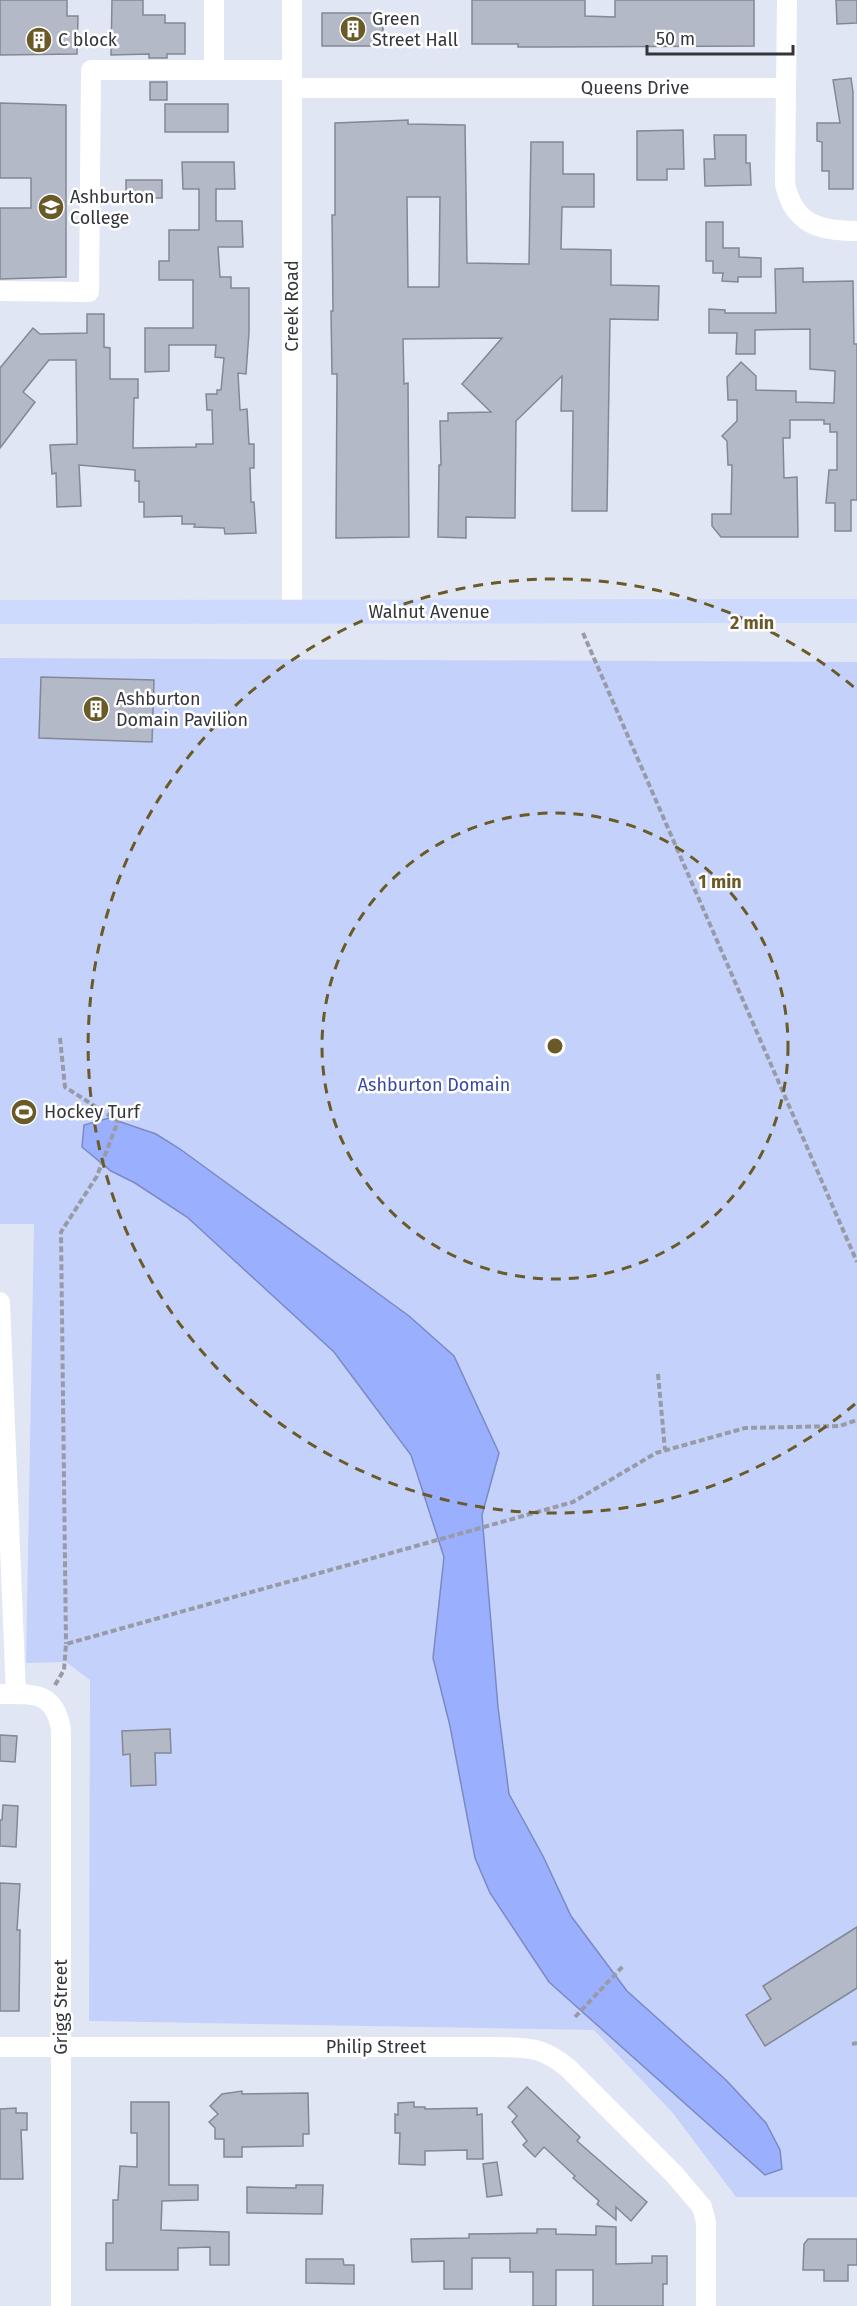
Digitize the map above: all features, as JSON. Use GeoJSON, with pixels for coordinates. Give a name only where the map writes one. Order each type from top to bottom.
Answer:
{"type":"FeatureCollection","features":[{"type":"Feature","properties":{"kind":"main road","name":"Walnut Avenue"},"geometry":{"type":"LineString","coordinates":[[0,612],[857,611]]}},
{"type":"Feature","properties":{"kind":"street"},"geometry":{"type":"LineString","coordinates":[[214,0],[214,70]]}},
{"type":"Feature","properties":{"kind":"street","name":"Creek Road"},"geometry":{"type":"LineString","coordinates":[[292,0],[292,612]]}},
{"type":"Feature","properties":{"kind":"street"},"geometry":{"type":"LineString","coordinates":[[787,0],[785,184],[788,198],[795,211],[808,222],[822,229],[857,231]]}},
{"type":"Feature","properties":{"kind":"street","name":"Queens Drive"},"geometry":{"type":"LineString","coordinates":[[0,291],[89,292],[91,70],[214,70],[292,79],[786,88]]}},
{"type":"Feature","properties":{"kind":"street"},"geometry":{"type":"LineString","coordinates":[[0,1312],[8,1694]]}},
{"type":"Feature","properties":{"kind":"street","name":"Grigg Street"},"geometry":{"type":"LineString","coordinates":[[8,1694],[42,1697],[56,1708],[61,1730],[61,2306]]}},
{"type":"Feature","properties":{"kind":"street","name":"Philip Street"},"geometry":{"type":"LineString","coordinates":[[0,2047],[533,2048],[551,2054],[568,2068],[693,2195],[702,2207],[706,2222],[706,2306]]}},
{"type":"Feature","properties":{"kind":"path"},"geometry":{"type":"LineString","coordinates":[[574,611],[857,1262]]}},
{"type":"Feature","properties":{"kind":"path"},"geometry":{"type":"LineString","coordinates":[[60,1038],[65,1087],[118,1121],[97,1176],[61,1232],[66,1644],[64,1670]]}},
{"type":"Feature","properties":{"kind":"path"},"geometry":{"type":"LineString","coordinates":[[658,1374],[665,1450]]}},
{"type":"Feature","properties":{"kind":"path"},"geometry":{"type":"LineString","coordinates":[[66,1644],[573,1502],[656,1453],[665,1450],[745,1428],[840,1426],[857,1420]]}},
{"type":"Feature","properties":{"kind":"path"},"geometry":{"type":"LineString","coordinates":[[575,2018],[624,1965]]}},
{"type":"Feature","properties":{"kind":"green space","name":"Ashburton Domain"},"geometry":{"type":"Polygon","coordinates":[[[0,658],[857,662],[857,2197],[736,2197],[672,2112],[594,2030],[89,2021],[90,1680],[66,1662],[26,1663],[34,1224],[0,1224],[0,658]]]}},
{"type":"Feature","properties":{"kind":"water"},"geometry":{"type":"Polygon","coordinates":[[[109,1118],[156,1134],[180,1149],[409,1316],[454,1356],[499,1453],[482,1515],[498,1707],[509,1794],[543,1856],[571,1916],[627,1991],[726,2080],[766,2123],[780,2150],[782,2169],[765,2175],[549,1982],[490,1893],[475,1858],[450,1726],[433,1658],[444,1557],[411,1455],[334,1352],[187,1217],[135,1183],[111,1171],[82,1147],[84,1125],[109,1118]]]}},
{"type":"Feature","properties":{"kind":"building"},"geometry":{"type":"Polygon","coordinates":[[[0,0],[67,0],[67,16],[78,16],[77,54],[0,55],[0,0]]]}},
{"type":"Feature","properties":{"kind":"building"},"geometry":{"type":"Polygon","coordinates":[[[112,0],[143,0],[143,15],[165,15],[165,23],[185,23],[185,54],[167,54],[167,58],[149,58],[149,54],[111,55],[112,0]]]}},
{"type":"Feature","properties":{"kind":"building"},"geometry":{"type":"Polygon","coordinates":[[[472,0],[585,0],[585,16],[615,17],[615,0],[754,0],[754,46],[518,47],[518,44],[472,44],[472,0]]]}},
{"type":"Feature","properties":{"kind":"building"},"geometry":{"type":"Polygon","coordinates":[[[836,0],[857,0],[857,23],[837,24],[836,0]]]}},
{"type":"Feature","properties":{"kind":"building","name":"Green Street Hall"},"geometry":{"type":"Polygon","coordinates":[[[322,13],[383,13],[383,46],[322,46],[322,13]]]}},
{"type":"Feature","properties":{"kind":"building"},"geometry":{"type":"Polygon","coordinates":[[[851,78],[853,189],[829,189],[829,171],[822,171],[822,142],[817,141],[817,123],[840,123],[833,80],[851,78]]]}},
{"type":"Feature","properties":{"kind":"building"},"geometry":{"type":"Polygon","coordinates":[[[150,82],[167,82],[167,100],[150,100],[150,82]]]}},
{"type":"Feature","properties":{"kind":"building"},"geometry":{"type":"Polygon","coordinates":[[[0,103],[66,105],[66,277],[0,279],[0,208],[31,208],[31,178],[0,178],[0,103]]]}},
{"type":"Feature","properties":{"kind":"building"},"geometry":{"type":"Polygon","coordinates":[[[165,104],[228,104],[228,132],[165,132],[165,104]]]}},
{"type":"Feature","properties":{"kind":"building"},"geometry":{"type":"Polygon","coordinates":[[[408,120],[408,124],[465,125],[467,263],[529,264],[531,142],[563,142],[563,174],[594,174],[594,207],[562,207],[561,249],[611,250],[611,285],[659,286],[658,320],[610,319],[607,511],[572,511],[573,411],[561,411],[562,376],[516,421],[515,518],[466,517],[466,538],[438,537],[440,421],[448,421],[448,413],[491,412],[462,384],[502,338],[403,339],[404,384],[408,383],[409,537],[336,538],[337,374],[332,374],[331,311],[333,311],[332,215],[335,215],[335,123],[408,120]],[[407,197],[408,287],[439,287],[440,197],[407,197]]]}},
{"type":"Feature","properties":{"kind":"building"},"geometry":{"type":"Polygon","coordinates":[[[683,130],[684,169],[667,169],[667,180],[637,180],[637,131],[683,130]]]}},
{"type":"Feature","properties":{"kind":"building"},"geometry":{"type":"Polygon","coordinates":[[[714,135],[746,135],[746,163],[750,163],[751,185],[705,186],[704,159],[715,159],[714,135]]]}},
{"type":"Feature","properties":{"kind":"building"},"geometry":{"type":"Polygon","coordinates":[[[182,162],[234,162],[235,189],[216,189],[216,221],[242,221],[243,247],[218,247],[220,277],[231,277],[231,288],[249,288],[246,374],[238,373],[240,410],[247,409],[249,444],[254,444],[254,468],[250,468],[251,502],[254,502],[256,533],[225,534],[224,528],[194,527],[195,524],[182,524],[182,516],[144,517],[144,502],[139,502],[139,481],[135,481],[135,470],[79,465],[81,506],[57,507],[56,473],[52,474],[50,445],[77,444],[76,360],[49,360],[23,392],[35,402],[0,448],[0,368],[33,328],[40,334],[87,333],[87,314],[104,314],[104,347],[110,348],[110,379],[138,379],[138,398],[134,398],[133,448],[196,447],[196,444],[213,444],[212,410],[207,410],[206,394],[217,394],[217,390],[221,390],[224,358],[215,357],[216,345],[169,345],[169,371],[145,372],[145,328],[193,328],[193,280],[159,280],[159,261],[169,261],[169,230],[199,230],[199,189],[183,189],[182,162]]]}},
{"type":"Feature","properties":{"kind":"building"},"geometry":{"type":"Polygon","coordinates":[[[126,180],[162,180],[162,198],[126,198],[126,180]]]}},
{"type":"Feature","properties":{"kind":"building"},"geometry":{"type":"Polygon","coordinates":[[[706,222],[723,222],[723,248],[739,248],[739,257],[761,258],[761,277],[738,277],[738,282],[722,281],[723,273],[713,273],[713,261],[706,261],[706,222]]]}},
{"type":"Feature","properties":{"kind":"building"},"geometry":{"type":"Polygon","coordinates":[[[803,268],[803,282],[853,281],[854,344],[857,344],[857,500],[851,500],[851,531],[835,531],[835,503],[826,503],[829,470],[837,470],[837,432],[830,432],[830,424],[824,424],[824,420],[790,420],[790,438],[783,438],[784,478],[797,477],[798,537],[721,537],[712,526],[712,514],[731,514],[732,465],[728,465],[727,441],[722,436],[737,421],[737,400],[728,400],[727,377],[741,362],[756,376],[756,390],[796,391],[796,402],[834,403],[835,371],[810,369],[810,329],[755,330],[755,354],[736,354],[737,333],[709,333],[709,309],[725,310],[725,313],[776,313],[775,269],[803,268]]]}},
{"type":"Feature","properties":{"kind":"building","name":"Ashburton Domain Pavilion"},"geometry":{"type":"Polygon","coordinates":[[[41,677],[154,680],[152,742],[39,738],[41,677]]]}},
{"type":"Feature","properties":{"kind":"building"},"geometry":{"type":"Polygon","coordinates":[[[170,1729],[171,1753],[155,1753],[156,1785],[131,1786],[130,1754],[123,1755],[122,1731],[170,1729]]]}},
{"type":"Feature","properties":{"kind":"building"},"geometry":{"type":"Polygon","coordinates":[[[0,1735],[17,1736],[15,1762],[0,1761],[0,1735]]]}},
{"type":"Feature","properties":{"kind":"building"},"geometry":{"type":"Polygon","coordinates":[[[3,1805],[18,1806],[16,1847],[0,1846],[0,1820],[2,1820],[3,1805]]]}},
{"type":"Feature","properties":{"kind":"building"},"geometry":{"type":"Polygon","coordinates":[[[0,1883],[20,1884],[17,1930],[20,1930],[19,2011],[0,2011],[0,1883]]]}},
{"type":"Feature","properties":{"kind":"building"},"geometry":{"type":"Polygon","coordinates":[[[857,1927],[857,1988],[765,2046],[746,2015],[771,1999],[763,1986],[857,1927]]]}},
{"type":"Feature","properties":{"kind":"building"},"geometry":{"type":"Polygon","coordinates":[[[527,2087],[580,2137],[577,2141],[647,2202],[631,2221],[616,2207],[616,2220],[597,2204],[599,2201],[573,2178],[575,2176],[544,2147],[535,2157],[523,2145],[527,2141],[512,2122],[517,2116],[508,2107],[527,2087]]]}},
{"type":"Feature","properties":{"kind":"building"},"geometry":{"type":"Polygon","coordinates":[[[242,2091],[242,2094],[308,2093],[309,2134],[303,2134],[303,2146],[242,2147],[242,2157],[224,2157],[224,2139],[215,2139],[215,2128],[209,2122],[218,2114],[210,2106],[222,2094],[242,2091]]]}},
{"type":"Feature","properties":{"kind":"building"},"geometry":{"type":"Polygon","coordinates":[[[131,2102],[169,2102],[169,2185],[198,2185],[198,2200],[162,2201],[161,2230],[229,2232],[229,2265],[210,2265],[210,2247],[178,2248],[178,2270],[106,2270],[106,2243],[113,2243],[113,2200],[118,2200],[120,2166],[137,2167],[137,2133],[131,2133],[131,2102]]]}},
{"type":"Feature","properties":{"kind":"building"},"geometry":{"type":"Polygon","coordinates":[[[414,2102],[414,2107],[425,2107],[425,2109],[477,2108],[477,2115],[482,2114],[483,2159],[467,2159],[467,2150],[425,2151],[425,2165],[399,2164],[400,2133],[395,2133],[395,2114],[398,2115],[398,2103],[414,2102]]]}},
{"type":"Feature","properties":{"kind":"building"},"geometry":{"type":"Polygon","coordinates":[[[16,2108],[16,2113],[27,2113],[27,2130],[21,2130],[23,2179],[0,2179],[0,2109],[16,2108]]]}},
{"type":"Feature","properties":{"kind":"building"},"geometry":{"type":"Polygon","coordinates":[[[497,2162],[502,2195],[487,2197],[483,2164],[497,2162]]]}},
{"type":"Feature","properties":{"kind":"building"},"geometry":{"type":"Polygon","coordinates":[[[296,2185],[323,2185],[322,2214],[247,2213],[247,2187],[296,2188],[296,2185]]]}},
{"type":"Feature","properties":{"kind":"building"},"geometry":{"type":"Polygon","coordinates":[[[596,2226],[616,2227],[616,2264],[652,2263],[652,2256],[667,2256],[667,2284],[663,2284],[663,2306],[593,2306],[593,2270],[556,2270],[556,2306],[533,2306],[533,2272],[510,2272],[510,2258],[472,2258],[472,2289],[444,2289],[444,2261],[412,2262],[411,2239],[469,2238],[469,2234],[537,2233],[537,2229],[556,2229],[556,2234],[596,2235],[596,2226]]]}},
{"type":"Feature","properties":{"kind":"building"},"geometry":{"type":"Polygon","coordinates":[[[808,2239],[857,2239],[857,2265],[848,2265],[848,2281],[824,2281],[824,2270],[803,2270],[804,2244],[808,2239]]]}},
{"type":"Feature","properties":{"kind":"building"},"geometry":{"type":"Polygon","coordinates":[[[306,2259],[343,2259],[344,2265],[354,2265],[354,2284],[306,2283],[306,2259]]]}},
{"type":"Feature","properties":{"kind":"place","name":"Green Street Hall"},"geometry":{"type":"Point","coordinates":[353,29]}},
{"type":"Feature","properties":{"kind":"place","name":"C block"},"geometry":{"type":"Point","coordinates":[39,40]}},
{"type":"Feature","properties":{"kind":"place","name":"Ashburton College"},"geometry":{"type":"Point","coordinates":[51,207]}},
{"type":"Feature","properties":{"kind":"place","name":"Ashburton Domain Pavilion"},"geometry":{"type":"Point","coordinates":[96,709]}},
{"type":"Feature","properties":{"kind":"place","name":"Hockey Turf"},"geometry":{"type":"Point","coordinates":[24,1112]}}]}
